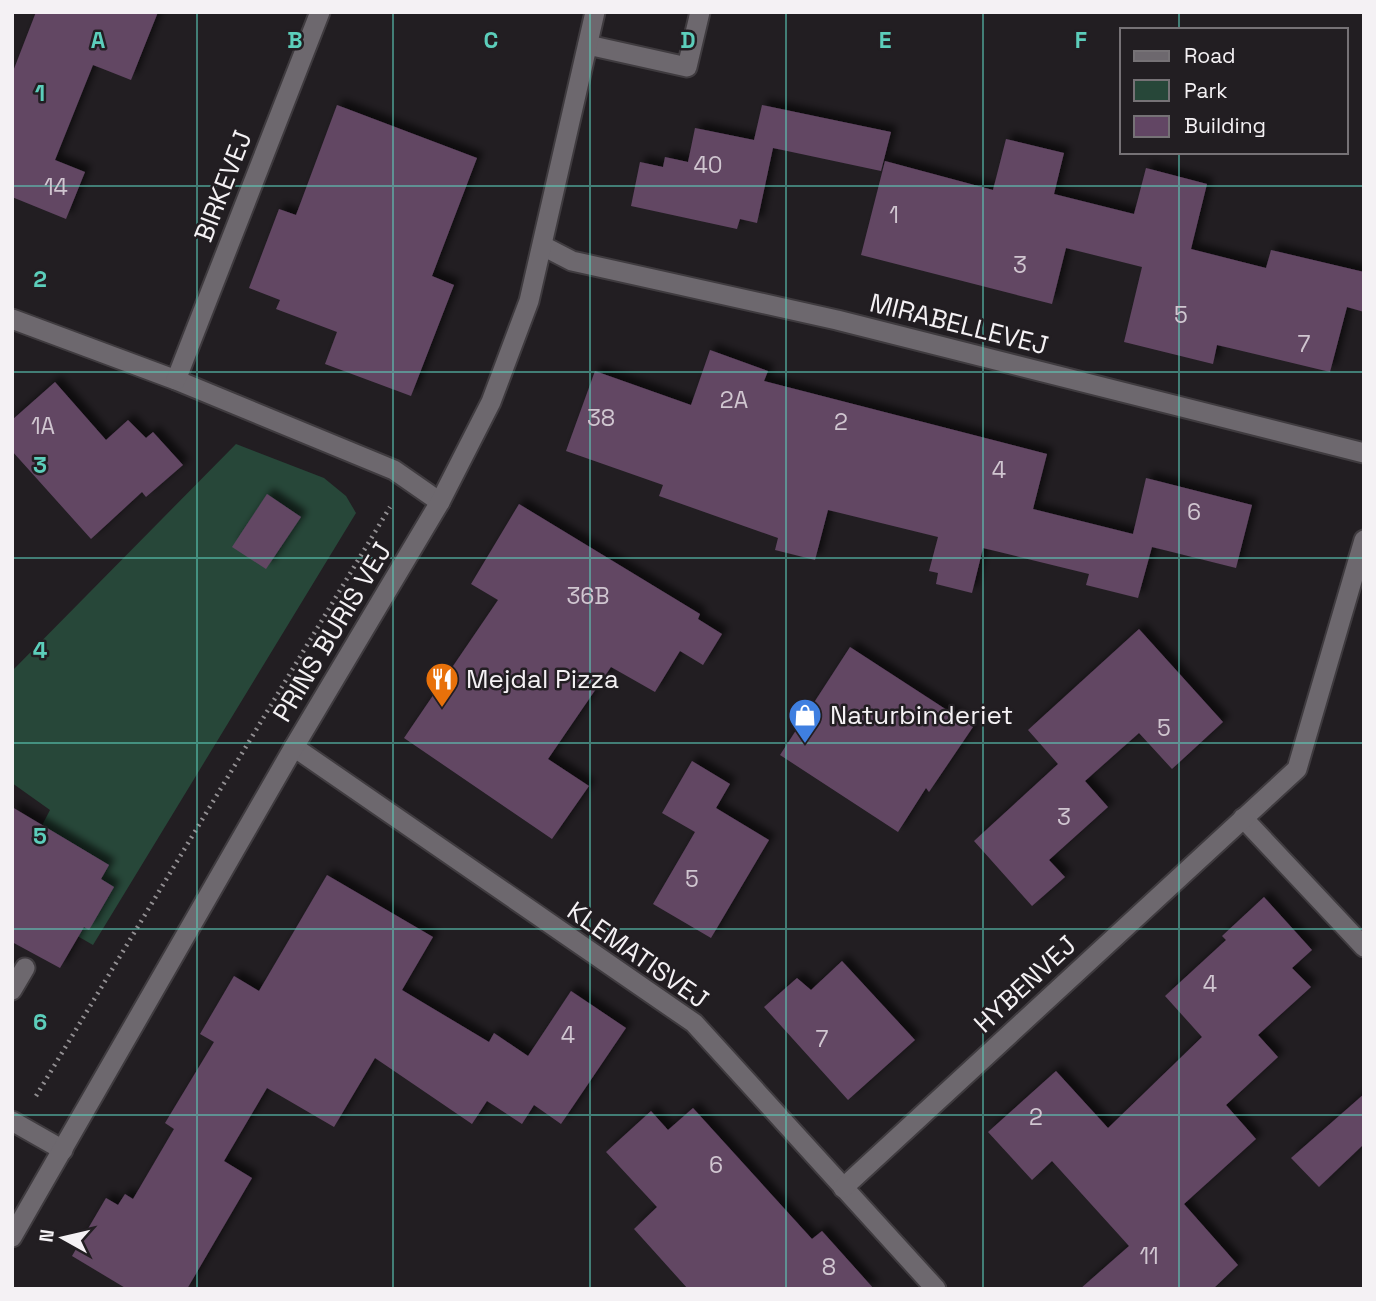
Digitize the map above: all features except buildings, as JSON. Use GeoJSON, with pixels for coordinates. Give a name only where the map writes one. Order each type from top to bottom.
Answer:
{"type":"FeatureCollection","features":[{"type":"Feature","properties":{"kind":"street","name":"BIRKEVEJ"},"geometry":{"type":"LineString","coordinates":[[176,380],[320,12]]}},
{"type":"Feature","properties":{"kind":"street","name":"PRINS BURIS VEJ"},"geometry":{"type":"LineString","coordinates":[[12,1237],[294,747],[440,502],[491,402],[529,301],[595,12]]}},
{"type":"Feature","properties":{"kind":"street"},"geometry":{"type":"LineString","coordinates":[[588,45],[687,67],[700,12]]}},
{"type":"Feature","properties":{"kind":"street","name":"MIRABELLEVEJ"},"geometry":{"type":"LineString","coordinates":[[543,246],[572,261],[837,320],[1364,453]]}},
{"type":"Feature","properties":{"kind":"street"},"geometry":{"type":"LineString","coordinates":[[15,326],[176,380],[408,478],[440,502]]}},
{"type":"Feature","properties":{"kind":"street","name":"HYBENVEJ"},"geometry":{"type":"LineString","coordinates":[[843,1188],[1297,769],[1364,540]]}},
{"type":"Feature","properties":{"kind":"street","name":"KLEMATISVEJ"},"geometry":{"type":"LineString","coordinates":[[294,747],[694,1023],[936,1289]]}},
{"type":"Feature","properties":{"kind":"street"},"geometry":{"type":"LineString","coordinates":[[1243,818],[1364,947]]}},
{"type":"Feature","properties":{"kind":"street"},"geometry":{"type":"LineString","coordinates":[[12,990],[25,968]]}},
{"type":"Feature","properties":{"kind":"street"},"geometry":{"type":"LineString","coordinates":[[15,1123],[63,1150]]}},
{"type":"Feature","properties":{"kind":"path"},"geometry":{"type":"LineString","coordinates":[[15,1123],[408,478]]}},
{"type":"Feature","properties":{"kind":"green space"},"geometry":{"type":"Polygon","coordinates":[[[236,444],[324,478],[346,496],[356,513],[93,945],[46,918],[12,883],[50,810],[12,783],[12,671],[236,444]]]}},
{"type":"Feature","properties":{"kind":"place","name":"Mejdal Pizza"},"geometry":{"type":"Point","coordinates":[442,709]}},
{"type":"Feature","properties":{"kind":"place","name":"Naturbinderiet"},"geometry":{"type":"Point","coordinates":[805,745]}}]}
